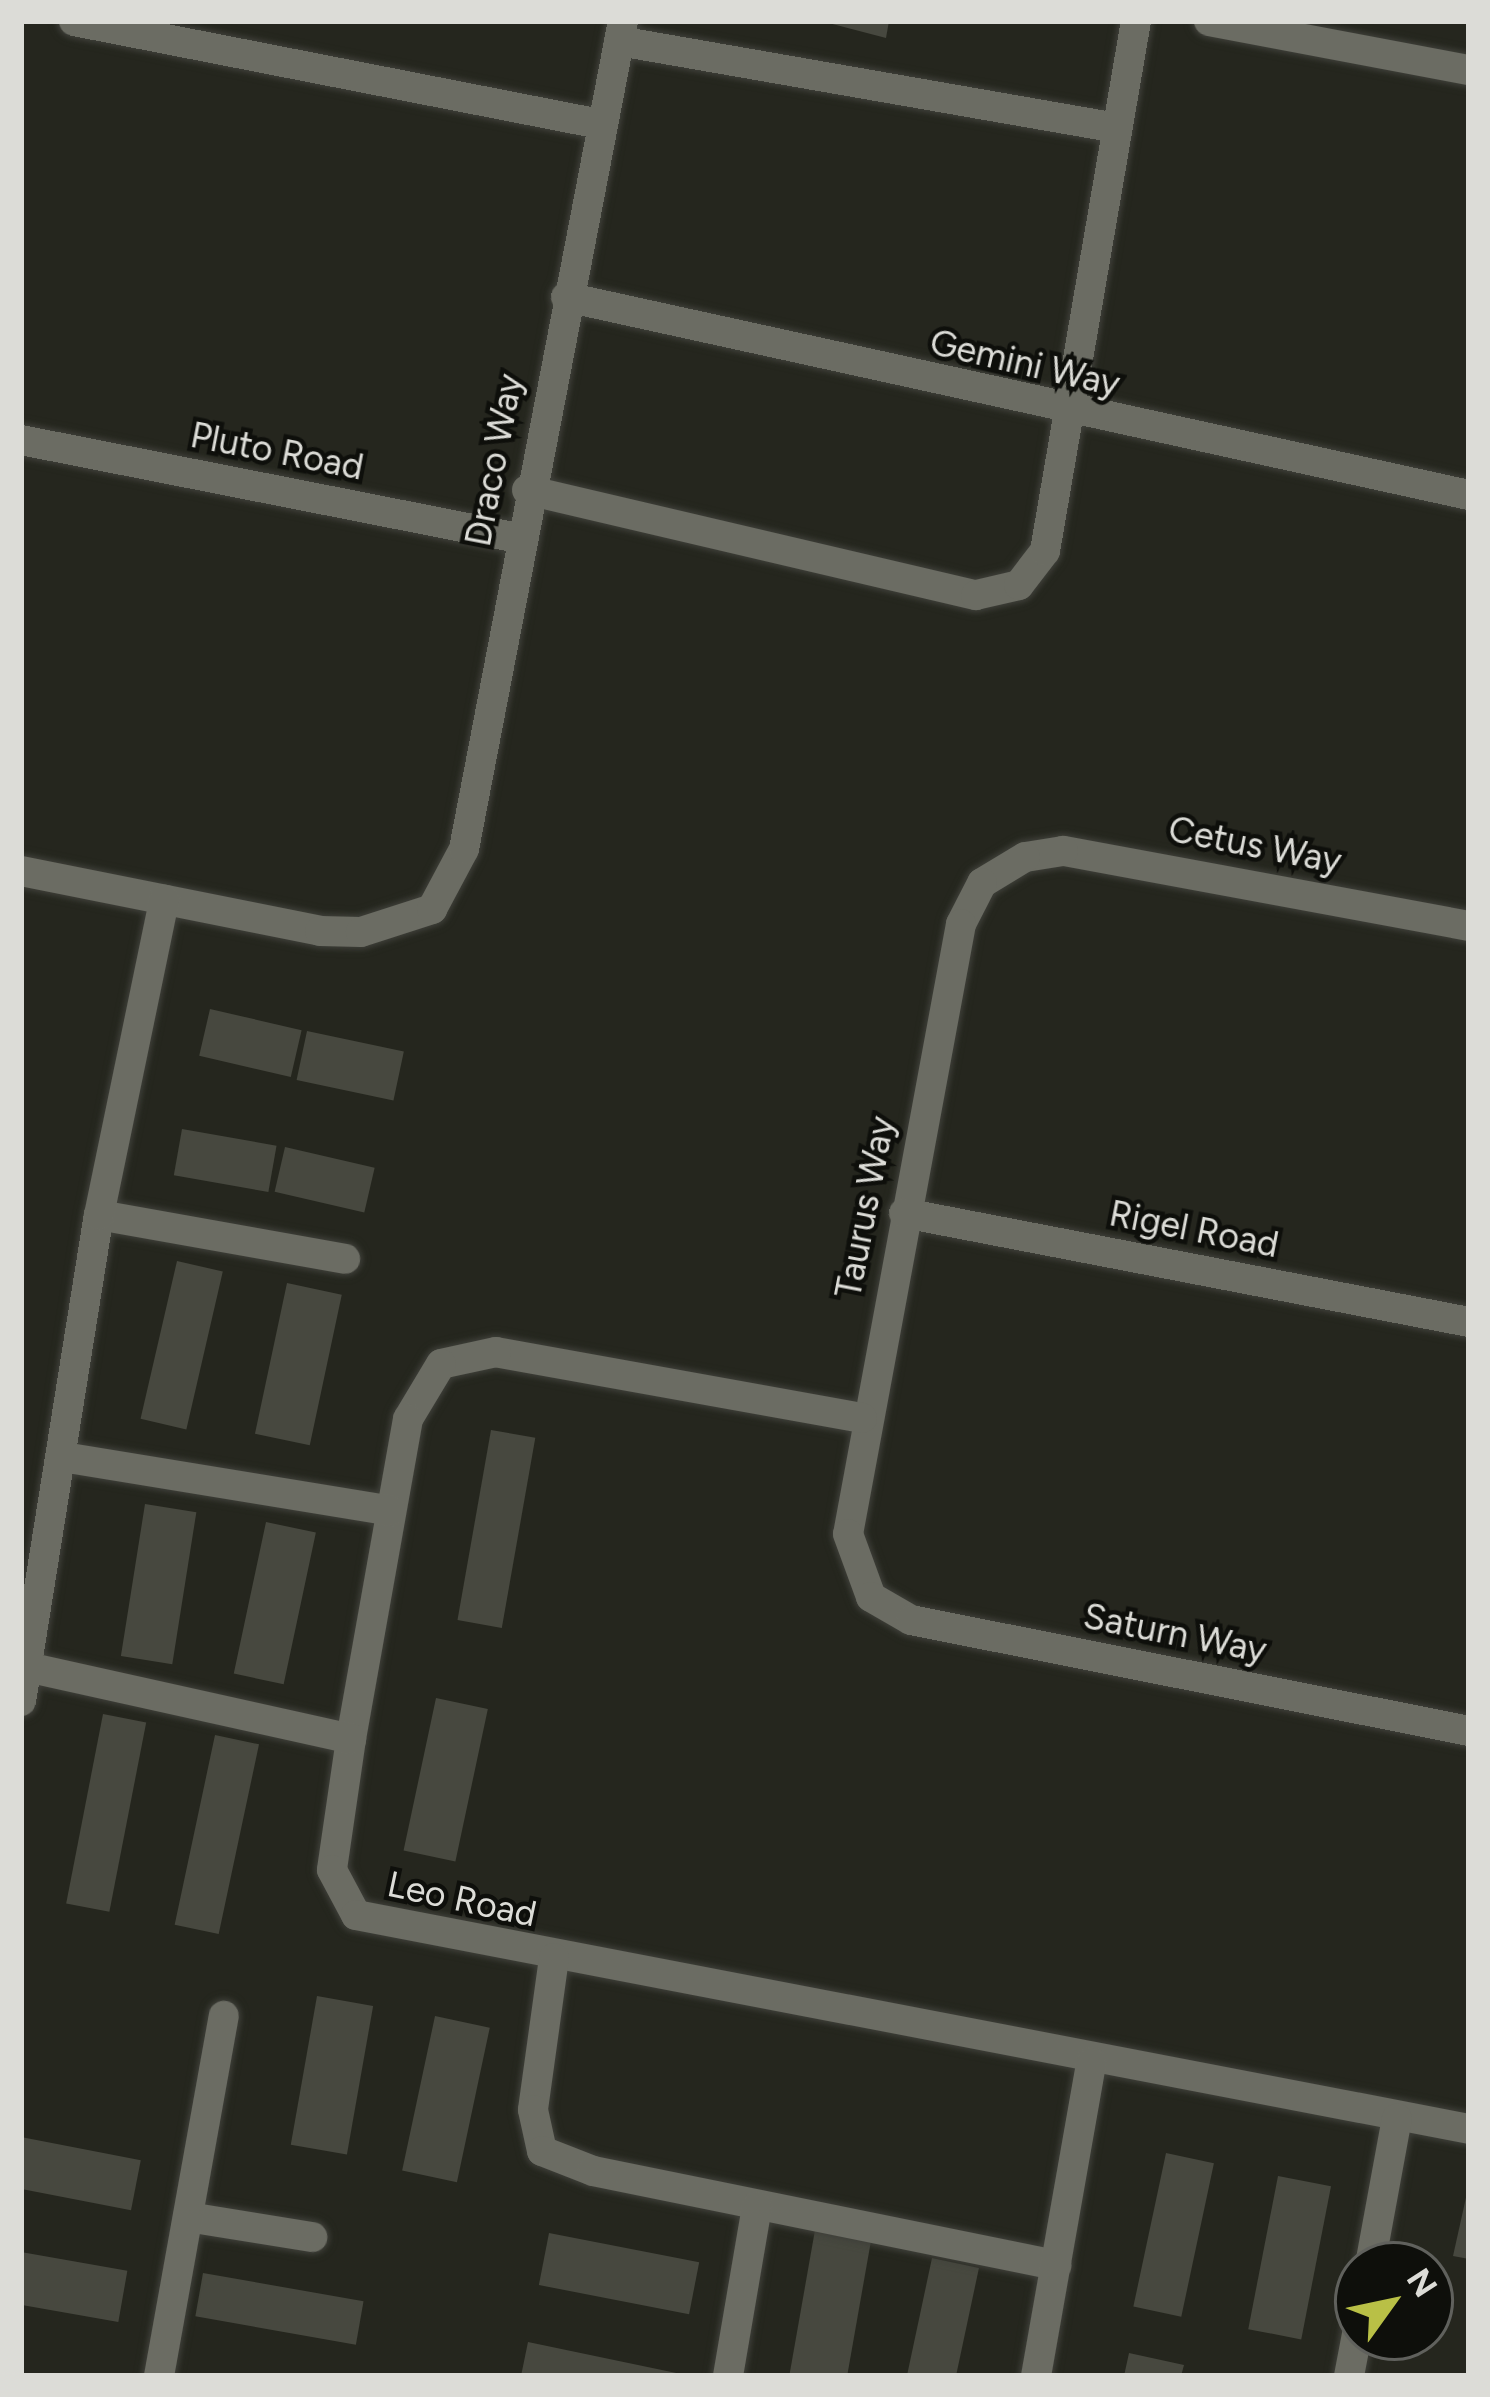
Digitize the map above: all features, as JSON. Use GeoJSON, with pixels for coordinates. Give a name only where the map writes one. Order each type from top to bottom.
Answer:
{"type":"FeatureCollection","features":[{"type":"Feature","properties":{"kind":"street"},"geometry":{"type":"LineString","coordinates":[[74,21],[600,124]]}},
{"type":"Feature","properties":{"kind":"street"},"geometry":{"type":"LineString","coordinates":[[527,490],[976,596],[1019,585],[1045,551],[1062,412],[1136,21]]}},
{"type":"Feature","properties":{"kind":"street"},"geometry":{"type":"LineString","coordinates":[[1209,21],[1469,70]]}},
{"type":"Feature","properties":{"kind":"street"},"geometry":{"type":"LineString","coordinates":[[621,31],[1117,128]]}},
{"type":"Feature","properties":{"kind":"street","name":"Draco Way"},"geometry":{"type":"LineString","coordinates":[[164,900],[320,931],[361,932],[432,909],[464,849],[527,490],[621,31]]}},
{"type":"Feature","properties":{"kind":"street","name":"Gemini Way"},"geometry":{"type":"LineString","coordinates":[[566,297],[1062,412],[1469,495]]}},
{"type":"Feature","properties":{"kind":"street","name":"Pluto Road"},"geometry":{"type":"LineString","coordinates":[[21,440],[518,538]]}},
{"type":"Feature","properties":{"kind":"street","name":"Cetus Way"},"geometry":{"type":"LineString","coordinates":[[1025,857],[1096,855],[1469,926]]}},
{"type":"Feature","properties":{"kind":"street","name":"Taurus Way"},"geometry":{"type":"LineString","coordinates":[[871,1597],[849,1557],[862,1418],[961,924],[982,883],[1025,857]]}},
{"type":"Feature","properties":{"kind":"street"},"geometry":{"type":"LineString","coordinates":[[21,871],[164,900],[99,1215],[21,1700]]}},
{"type":"Feature","properties":{"kind":"street","name":"Rigel Road"},"geometry":{"type":"LineString","coordinates":[[904,1213],[1469,1322]]}},
{"type":"Feature","properties":{"kind":"street"},"geometry":{"type":"LineString","coordinates":[[99,1215],[345,1259]]}},
{"type":"Feature","properties":{"kind":"street","name":"Leo Road"},"geometry":{"type":"LineString","coordinates":[[862,1418],[466,1353],[418,1390],[391,1511],[332,1870],[356,1916],[1091,2063],[1469,2129]]}},
{"type":"Feature","properties":{"kind":"street"},"geometry":{"type":"LineString","coordinates":[[63,1456],[391,1511]]}},
{"type":"Feature","properties":{"kind":"street","name":"Saturn Way"},"geometry":{"type":"LineString","coordinates":[[871,1597],[911,1620],[1469,1731]]}},
{"type":"Feature","properties":{"kind":"street"},"geometry":{"type":"LineString","coordinates":[[27,1667],[351,1739]]}},
{"type":"Feature","properties":{"kind":"street"},"geometry":{"type":"LineString","coordinates":[[554,1958],[533,2110],[542,2152],[757,2206],[1057,2265]]}},
{"type":"Feature","properties":{"kind":"street"},"geometry":{"type":"LineString","coordinates":[[159,2376],[224,2016]]}},
{"type":"Feature","properties":{"kind":"street"},"geometry":{"type":"LineString","coordinates":[[1036,2376],[1091,2063]]}},
{"type":"Feature","properties":{"kind":"street"},"geometry":{"type":"LineString","coordinates":[[1374,2241],[1397,2118]]}},
{"type":"Feature","properties":{"kind":"street"},"geometry":{"type":"LineString","coordinates":[[728,2376],[757,2206]]}},
{"type":"Feature","properties":{"kind":"street"},"geometry":{"type":"LineString","coordinates":[[188,2217],[312,2237]]}},
{"type":"Feature","properties":{"kind":"building"},"geometry":{"type":"Polygon","coordinates":[[[821,21],[889,21],[886,38],[821,21]]]}},
{"type":"Feature","properties":{"kind":"building"},"geometry":{"type":"Polygon","coordinates":[[[210,1009],[302,1030],[291,1077],[199,1056],[210,1009]]]}},
{"type":"Feature","properties":{"kind":"building"},"geometry":{"type":"Polygon","coordinates":[[[307,1031],[404,1052],[393,1100],[297,1080],[307,1031]]]}},
{"type":"Feature","properties":{"kind":"building"},"geometry":{"type":"Polygon","coordinates":[[[182,1129],[277,1146],[268,1192],[174,1175],[182,1129]]]}},
{"type":"Feature","properties":{"kind":"building"},"geometry":{"type":"Polygon","coordinates":[[[285,1147],[375,1168],[364,1213],[275,1192],[285,1147]]]}},
{"type":"Feature","properties":{"kind":"building"},"geometry":{"type":"Polygon","coordinates":[[[177,1261],[223,1272],[186,1429],[141,1419],[177,1261]]]}},
{"type":"Feature","properties":{"kind":"building"},"geometry":{"type":"Polygon","coordinates":[[[287,1283],[342,1295],[310,1445],[255,1434],[287,1283]]]}},
{"type":"Feature","properties":{"kind":"building"},"geometry":{"type":"Polygon","coordinates":[[[491,1430],[535,1438],[502,1628],[457,1620],[491,1430]]]}},
{"type":"Feature","properties":{"kind":"building"},"geometry":{"type":"Polygon","coordinates":[[[145,1504],[196,1512],[172,1664],[121,1656],[145,1504]]]}},
{"type":"Feature","properties":{"kind":"building"},"geometry":{"type":"Polygon","coordinates":[[[266,1522],[316,1533],[284,1684],[234,1674],[266,1522]]]}},
{"type":"Feature","properties":{"kind":"building"},"geometry":{"type":"Polygon","coordinates":[[[436,1698],[488,1709],[455,1862],[404,1851],[436,1698]]]}},
{"type":"Feature","properties":{"kind":"building"},"geometry":{"type":"Polygon","coordinates":[[[103,1714],[146,1722],[109,1912],[66,1903],[103,1714]]]}},
{"type":"Feature","properties":{"kind":"building"},"geometry":{"type":"Polygon","coordinates":[[[215,1735],[259,1744],[219,1934],[175,1925],[215,1735]]]}},
{"type":"Feature","properties":{"kind":"building"},"geometry":{"type":"Polygon","coordinates":[[[317,1996],[373,2006],[347,2155],[291,2145],[317,1996]]]}},
{"type":"Feature","properties":{"kind":"building"},"geometry":{"type":"Polygon","coordinates":[[[435,2016],[490,2028],[457,2182],[402,2171],[435,2016]]]}},
{"type":"Feature","properties":{"kind":"building"},"geometry":{"type":"Polygon","coordinates":[[[21,2137],[141,2160],[131,2210],[21,2189],[21,2137]]]}},
{"type":"Feature","properties":{"kind":"building"},"geometry":{"type":"Polygon","coordinates":[[[1166,2153],[1214,2163],[1181,2317],[1133,2307],[1166,2153]]]}},
{"type":"Feature","properties":{"kind":"building"},"geometry":{"type":"Polygon","coordinates":[[[1278,2176],[1331,2186],[1301,2339],[1248,2329],[1278,2176]]]}},
{"type":"Feature","properties":{"kind":"building"},"geometry":{"type":"Polygon","coordinates":[[[1469,2184],[1469,2259],[1454,2256],[1469,2184]]]}},
{"type":"Feature","properties":{"kind":"building"},"geometry":{"type":"Polygon","coordinates":[[[815,2230],[871,2240],[847,2376],[789,2376],[815,2230]]]}},
{"type":"Feature","properties":{"kind":"building"},"geometry":{"type":"Polygon","coordinates":[[[549,2233],[699,2262],[689,2314],[539,2285],[549,2233]]]}},
{"type":"Feature","properties":{"kind":"building"},"geometry":{"type":"Polygon","coordinates":[[[21,2252],[127,2271],[118,2322],[21,2305],[21,2252]]]}},
{"type":"Feature","properties":{"kind":"building"},"geometry":{"type":"Polygon","coordinates":[[[932,2258],[979,2268],[956,2376],[907,2376],[932,2258]]]}},
{"type":"Feature","properties":{"kind":"building"},"geometry":{"type":"Polygon","coordinates":[[[203,2273],[364,2301],[356,2345],[195,2316],[203,2273]]]}},
{"type":"Feature","properties":{"kind":"building"},"geometry":{"type":"Polygon","coordinates":[[[528,2342],[681,2374],[681,2376],[521,2376],[528,2342]]]}},
{"type":"Feature","properties":{"kind":"building"},"geometry":{"type":"Polygon","coordinates":[[[1129,2353],[1184,2365],[1181,2376],[1124,2376],[1129,2353]]]}}]}
